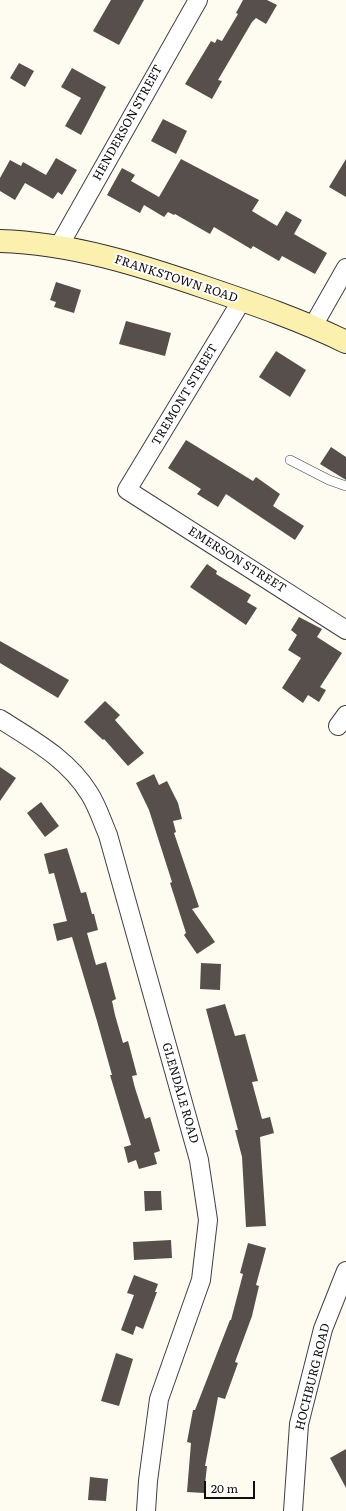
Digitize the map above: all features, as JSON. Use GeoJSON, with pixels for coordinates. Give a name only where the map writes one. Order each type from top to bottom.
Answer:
{"type":"FeatureCollection","features":[{"type":"Feature","properties":{"kind":"main road","name":"FRANKSTOWN ROAD"},"geometry":{"type":"LineString","coordinates":[[0,241],[59,246],[160,272],[313,326],[346,342]]}},
{"type":"Feature","properties":{"kind":"street","name":"HENDERSON STREET"},"geometry":{"type":"LineString","coordinates":[[59,246],[198,0]]}},
{"type":"Feature","properties":{"kind":"street"},"geometry":{"type":"LineString","coordinates":[[313,326],[346,268]]}},
{"type":"Feature","properties":{"kind":"street","name":"TREMONT STREET"},"geometry":{"type":"LineString","coordinates":[[127,490],[242,300]]}},
{"type":"Feature","properties":{"kind":"street","name":"EMERSON STREET"},"geometry":{"type":"LineString","coordinates":[[127,490],[346,630]]}},
{"type":"Feature","properties":{"kind":"street","name":"GLENDALE ROAD"},"geometry":{"type":"LineString","coordinates":[[0,719],[42,746],[69,766],[89,793],[108,835],[199,1160],[208,1220],[201,1280],[159,1399],[148,1481],[146,1511]]}},
{"type":"Feature","properties":{"kind":"street","name":"HOCHBURG ROAD"},"geometry":{"type":"LineString","coordinates":[[293,1511],[299,1424],[323,1329],[346,1271]]}},
{"type":"Feature","properties":{"kind":"lane"},"geometry":{"type":"LineString","coordinates":[[290,460],[329,480],[346,486]]}},
{"type":"Feature","properties":{"kind":"building"},"geometry":{"type":"Polygon","coordinates":[[[111,0],[144,0],[119,45],[93,31],[111,0]]]}},
{"type":"Feature","properties":{"kind":"building"},"geometry":{"type":"Polygon","coordinates":[[[243,0],[267,0],[277,5],[266,24],[256,18],[252,22],[218,80],[222,81],[212,99],[185,84],[211,41],[215,43],[217,39],[222,41],[238,14],[236,13],[243,0]]]}},
{"type":"Feature","properties":{"kind":"building"},"geometry":{"type":"Polygon","coordinates":[[[19,63],[34,71],[25,87],[10,78],[19,63]]]}},
{"type":"Feature","properties":{"kind":"building"},"geometry":{"type":"Polygon","coordinates":[[[72,68],[106,87],[81,135],[65,126],[81,98],[61,87],[72,68]]]}},
{"type":"Feature","properties":{"kind":"building"},"geometry":{"type":"Polygon","coordinates":[[[163,119],[187,131],[176,154],[151,141],[163,119]]]}},
{"type":"Feature","properties":{"kind":"building"},"geometry":{"type":"Polygon","coordinates":[[[56,158],[77,170],[62,195],[58,192],[53,199],[25,183],[15,200],[0,191],[0,178],[10,160],[21,166],[23,162],[46,175],[56,158]]]}},
{"type":"Feature","properties":{"kind":"building"},"geometry":{"type":"Polygon","coordinates":[[[181,159],[259,200],[252,211],[277,226],[286,211],[302,220],[294,234],[327,253],[315,274],[282,256],[279,261],[253,246],[251,249],[214,227],[210,234],[175,214],[174,215],[168,212],[164,217],[144,205],[140,213],[107,195],[122,168],[135,175],[131,181],[159,197],[181,159]]]}},
{"type":"Feature","properties":{"kind":"building"},"geometry":{"type":"Polygon","coordinates":[[[346,159],[346,197],[329,187],[346,159]]]}},
{"type":"Feature","properties":{"kind":"building"},"geometry":{"type":"Polygon","coordinates":[[[56,282],[81,290],[74,313],[54,307],[56,302],[50,300],[56,282]]]}},
{"type":"Feature","properties":{"kind":"building"},"geometry":{"type":"Polygon","coordinates":[[[126,321],[171,333],[165,356],[119,344],[126,321]]]}},
{"type":"Feature","properties":{"kind":"building"},"geometry":{"type":"Polygon","coordinates":[[[276,351],[306,370],[290,397],[259,377],[276,351]]]}},
{"type":"Feature","properties":{"kind":"building"},"geometry":{"type":"Polygon","coordinates":[[[186,440],[253,481],[256,477],[280,494],[273,506],[304,526],[295,540],[226,494],[218,507],[197,494],[201,489],[168,468],[186,440]]]}},
{"type":"Feature","properties":{"kind":"building"},"geometry":{"type":"Polygon","coordinates":[[[331,447],[346,457],[346,480],[320,464],[331,447]]]}},
{"type":"Feature","properties":{"kind":"building"},"geometry":{"type":"Polygon","coordinates":[[[207,564],[217,571],[216,574],[251,595],[247,602],[257,608],[246,625],[190,587],[207,564]]]}},
{"type":"Feature","properties":{"kind":"building"},"geometry":{"type":"Polygon","coordinates":[[[299,617],[322,629],[317,637],[342,653],[320,687],[326,690],[319,702],[308,695],[303,703],[282,688],[301,658],[288,650],[297,635],[291,630],[299,617]]]}},
{"type":"Feature","properties":{"kind":"building"},"geometry":{"type":"Polygon","coordinates":[[[0,641],[69,680],[58,698],[0,663],[0,641]]]}},
{"type":"Feature","properties":{"kind":"building"},"geometry":{"type":"Polygon","coordinates":[[[105,701],[120,715],[115,720],[144,753],[128,766],[104,739],[103,740],[84,722],[105,701]]]}},
{"type":"Feature","properties":{"kind":"building"},"geometry":{"type":"Polygon","coordinates":[[[0,767],[16,778],[0,801],[0,767]]]}},
{"type":"Feature","properties":{"kind":"building"},"geometry":{"type":"Polygon","coordinates":[[[154,774],[159,785],[167,781],[178,803],[182,819],[173,821],[176,832],[174,833],[199,907],[192,909],[215,942],[197,954],[184,935],[186,933],[170,883],[172,882],[149,810],[136,783],[154,774]]]}},
{"type":"Feature","properties":{"kind":"building"},"geometry":{"type":"Polygon","coordinates":[[[41,802],[59,826],[45,837],[27,813],[41,802]]]}},
{"type":"Feature","properties":{"kind":"building"},"geometry":{"type":"Polygon","coordinates":[[[67,848],[81,893],[86,892],[98,930],[87,933],[96,965],[106,962],[116,999],[112,1001],[115,1015],[123,1043],[128,1041],[137,1075],[132,1076],[135,1088],[145,1119],[150,1117],[160,1151],[154,1153],[157,1164],[139,1169],[136,1160],[128,1163],[124,1147],[131,1145],[72,937],[57,941],[53,924],[67,921],[54,873],[49,874],[44,854],[67,848]]]}},
{"type":"Feature","properties":{"kind":"building"},"geometry":{"type":"Polygon","coordinates":[[[201,963],[221,964],[220,990],[200,989],[201,963]]]}},
{"type":"Feature","properties":{"kind":"building"},"geometry":{"type":"Polygon","coordinates":[[[225,1004],[235,1036],[245,1034],[258,1081],[252,1082],[262,1119],[270,1117],[274,1133],[260,1137],[266,1226],[246,1227],[242,1157],[235,1130],[238,1130],[206,1009],[225,1004]]]}},
{"type":"Feature","properties":{"kind":"building"},"geometry":{"type":"Polygon","coordinates":[[[144,1191],[161,1191],[162,1210],[145,1211],[144,1191]]]}},
{"type":"Feature","properties":{"kind":"building"},"geometry":{"type":"Polygon","coordinates":[[[171,1240],[172,1258],[134,1260],[133,1242],[171,1240]]]}},
{"type":"Feature","properties":{"kind":"building"},"geometry":{"type":"Polygon","coordinates":[[[248,1243],[266,1248],[256,1285],[259,1286],[252,1316],[235,1362],[238,1363],[225,1399],[218,1397],[205,1466],[207,1466],[204,1493],[187,1492],[191,1443],[187,1442],[193,1410],[195,1410],[231,1320],[243,1274],[240,1273],[248,1243]]]}},
{"type":"Feature","properties":{"kind":"building"},"geometry":{"type":"Polygon","coordinates":[[[134,1275],[158,1284],[155,1292],[157,1292],[143,1329],[136,1326],[133,1335],[121,1330],[134,1295],[127,1293],[134,1275]]]}},
{"type":"Feature","properties":{"kind":"building"},"geometry":{"type":"Polygon","coordinates":[[[116,1353],[133,1359],[119,1406],[101,1401],[116,1353]]]}},
{"type":"Feature","properties":{"kind":"building"},"geometry":{"type":"Polygon","coordinates":[[[346,1449],[346,1488],[330,1458],[346,1449]]]}},
{"type":"Feature","properties":{"kind":"building"},"geometry":{"type":"Polygon","coordinates":[[[90,1477],[108,1479],[106,1501],[88,1500],[90,1477]]]}}]}
